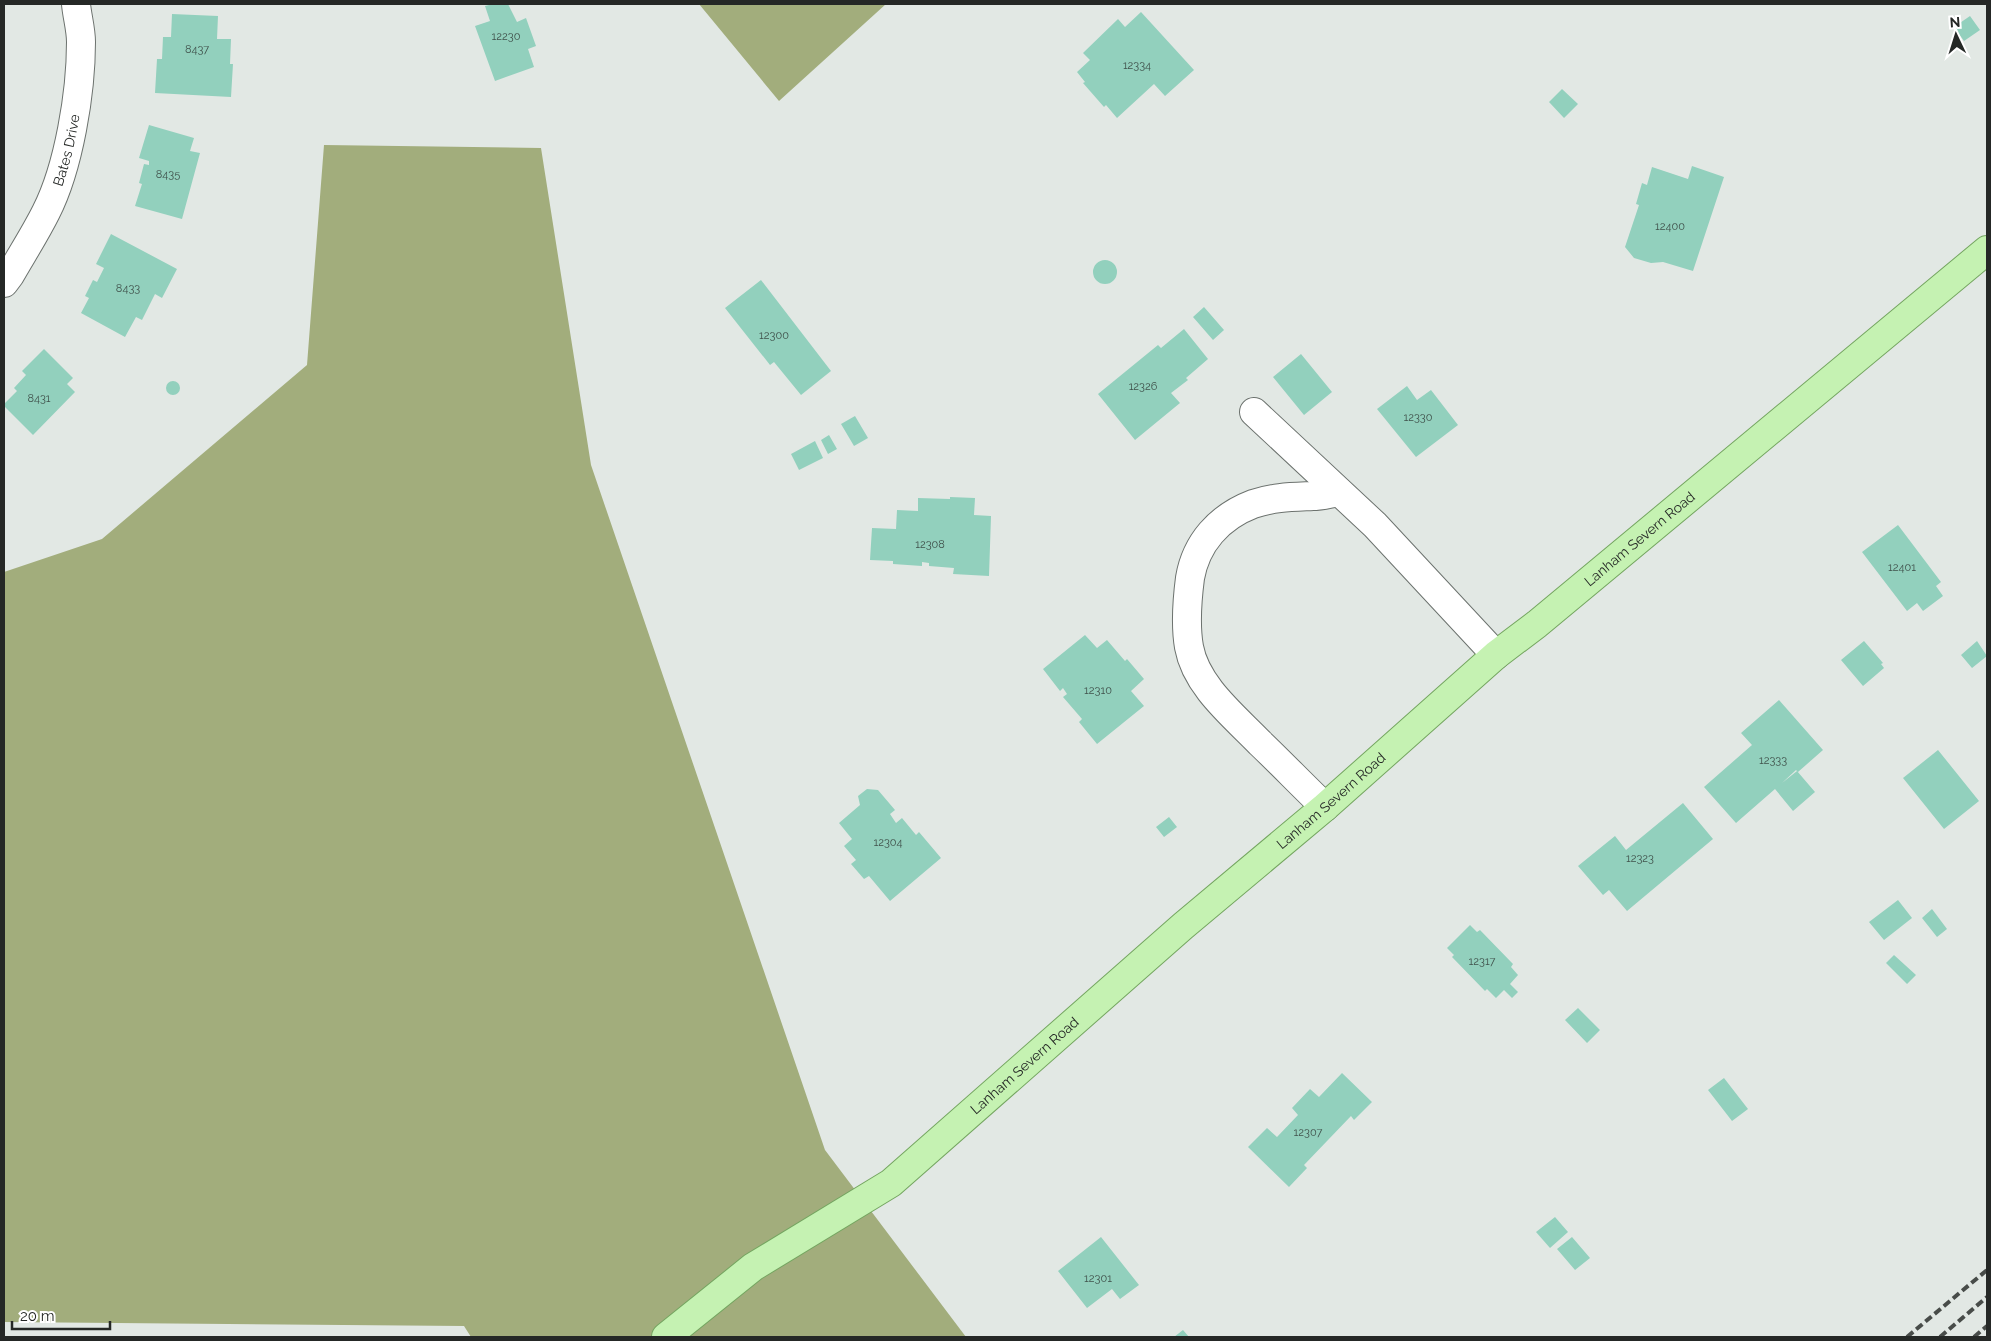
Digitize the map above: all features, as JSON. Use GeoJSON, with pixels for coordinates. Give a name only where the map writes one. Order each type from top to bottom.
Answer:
{"type":"FeatureCollection","features":[{"type":"Feature","properties":{"kind":"main road","name":"Lanham Severn Road"},"geometry":{"type":"LineString","coordinates":[[666,1337],[753,1267],[891,1183],[1183,926],[1325,808],[1496,655],[1537,624],[1987,250]]}},
{"type":"Feature","properties":{"kind":"street","name":"Bates Drive"},"geometry":{"type":"LineString","coordinates":[[4,283],[47,211],[64,164],[79,84],[81,40],[76,4]]}},
{"type":"Feature","properties":{"kind":"street"},"geometry":{"type":"LineString","coordinates":[[1254,412],[1375,525],[1496,655]]}},
{"type":"Feature","properties":{"kind":"street"},"geometry":{"type":"LineString","coordinates":[[1325,808],[1216,698],[1197,671],[1189,648],[1186,617],[1193,561],[1206,537],[1221,522],[1251,505],[1265,500],[1339,492]]}},
{"type":"Feature","properties":{"kind":"green space"},"geometry":{"type":"Polygon","coordinates":[[[699,4],[886,4],[779,101],[699,4]]]}},
{"type":"Feature","properties":{"kind":"green space"},"geometry":{"type":"Polygon","coordinates":[[[324,145],[541,148],[591,465],[825,1150],[966,1337],[471,1337],[464,1326],[4,1322],[4,572],[102,539],[307,365],[324,145]]]}},
{"type":"Feature","properties":{"kind":"building"},"geometry":{"type":"Polygon","coordinates":[[[508,4],[517,22],[526,18],[536,46],[528,49],[534,67],[495,81],[475,26],[490,21],[485,6],[508,4]]]}},
{"type":"Feature","properties":{"kind":"building"},"geometry":{"type":"Polygon","coordinates":[[[1141,12],[1194,70],[1165,96],[1154,84],[1117,118],[1106,105],[1104,107],[1083,83],[1085,82],[1077,72],[1090,60],[1083,53],[1118,19],[1125,27],[1141,12]]]}},
{"type":"Feature","properties":{"kind":"building"},"geometry":{"type":"Polygon","coordinates":[[[172,14],[218,16],[217,39],[231,39],[230,64],[233,64],[231,97],[155,93],[157,59],[162,59],[163,37],[171,37],[172,14]]]}},
{"type":"Feature","properties":{"kind":"building"},"geometry":{"type":"Polygon","coordinates":[[[1970,16],[1980,30],[1964,41],[1954,27],[1970,16]]]}},
{"type":"Feature","properties":{"kind":"building"},"geometry":{"type":"Polygon","coordinates":[[[1562,89],[1578,104],[1564,118],[1549,102],[1562,89]]]}},
{"type":"Feature","properties":{"kind":"building"},"geometry":{"type":"Polygon","coordinates":[[[149,125],[194,138],[190,151],[200,153],[182,219],[135,206],[142,184],[139,183],[144,164],[149,165],[149,161],[139,158],[149,125]]]}},
{"type":"Feature","properties":{"kind":"building"},"geometry":{"type":"Polygon","coordinates":[[[1692,166],[1724,177],[1693,271],[1663,262],[1651,263],[1634,258],[1625,247],[1639,205],[1636,204],[1642,183],[1647,185],[1652,167],[1688,179],[1692,166]]]}},
{"type":"Feature","properties":{"kind":"building"},"geometry":{"type":"Polygon","coordinates":[[[111,234],[177,269],[162,298],[155,294],[142,320],[136,317],[125,337],[81,313],[89,298],[85,296],[93,280],[97,282],[104,268],[96,264],[111,234]]]}},
{"type":"Feature","properties":{"kind":"building"},"geometry":{"type":"Polygon","coordinates":[[[1105,260],[1110,261],[1116,267],[1116,277],[1110,283],[1105,284],[1100,283],[1094,277],[1093,272],[1094,267],[1100,261],[1105,260]]]}},
{"type":"Feature","properties":{"kind":"building"},"geometry":{"type":"Polygon","coordinates":[[[761,280],[831,371],[801,395],[774,362],[770,365],[725,308],[761,280]]]}},
{"type":"Feature","properties":{"kind":"building"},"geometry":{"type":"Polygon","coordinates":[[[1204,307],[1224,330],[1213,340],[1193,317],[1204,307]]]}},
{"type":"Feature","properties":{"kind":"building"},"geometry":{"type":"Polygon","coordinates":[[[1184,329],[1208,359],[1186,378],[1188,380],[1171,393],[1180,403],[1135,440],[1098,394],[1158,345],[1161,348],[1184,329]]]}},
{"type":"Feature","properties":{"kind":"building"},"geometry":{"type":"Polygon","coordinates":[[[44,349],[73,378],[67,384],[75,392],[33,435],[4,404],[17,391],[14,388],[26,375],[22,371],[44,349]]]}},
{"type":"Feature","properties":{"kind":"building"},"geometry":{"type":"Polygon","coordinates":[[[1301,354],[1332,392],[1304,415],[1273,377],[1301,354]]]}},
{"type":"Feature","properties":{"kind":"building"},"geometry":{"type":"Polygon","coordinates":[[[170,381],[176,381],[180,388],[176,395],[170,395],[166,391],[166,385],[170,381]]]}},
{"type":"Feature","properties":{"kind":"building"},"geometry":{"type":"Polygon","coordinates":[[[1407,386],[1417,400],[1431,390],[1458,425],[1416,457],[1377,409],[1407,386]]]}},
{"type":"Feature","properties":{"kind":"building"},"geometry":{"type":"Polygon","coordinates":[[[855,416],[868,438],[854,446],[841,424],[855,416]]]}},
{"type":"Feature","properties":{"kind":"building"},"geometry":{"type":"Polygon","coordinates":[[[829,435],[837,449],[828,454],[821,440],[829,435]]]}},
{"type":"Feature","properties":{"kind":"building"},"geometry":{"type":"Polygon","coordinates":[[[815,441],[823,458],[799,470],[791,454],[815,441]]]}},
{"type":"Feature","properties":{"kind":"building"},"geometry":{"type":"Polygon","coordinates":[[[950,497],[975,498],[974,515],[991,516],[989,576],[953,574],[954,568],[929,566],[929,563],[922,562],[922,566],[893,564],[893,561],[870,560],[872,528],[896,529],[897,510],[918,511],[918,498],[950,499],[950,497]]]}},
{"type":"Feature","properties":{"kind":"building"},"geometry":{"type":"Polygon","coordinates":[[[1898,525],[1941,582],[1936,586],[1943,596],[1923,611],[1917,603],[1907,611],[1862,552],[1898,525]]]}},
{"type":"Feature","properties":{"kind":"building"},"geometry":{"type":"Polygon","coordinates":[[[1085,635],[1097,648],[1107,640],[1144,679],[1131,691],[1144,706],[1097,744],[1079,722],[1082,719],[1063,697],[1067,694],[1063,688],[1060,691],[1043,669],[1085,635]]]}},
{"type":"Feature","properties":{"kind":"building"},"geometry":{"type":"Polygon","coordinates":[[[1864,641],[1883,663],[1881,664],[1884,668],[1863,686],[1841,660],[1864,641]]]}},
{"type":"Feature","properties":{"kind":"building"},"geometry":{"type":"Polygon","coordinates":[[[1977,641],[1987,656],[1972,668],[1961,655],[1977,641]]]}},
{"type":"Feature","properties":{"kind":"building"},"geometry":{"type":"Polygon","coordinates":[[[1779,700],[1823,750],[1797,771],[1815,792],[1793,811],[1775,789],[1736,823],[1704,787],[1752,745],[1741,733],[1779,700]]]}},
{"type":"Feature","properties":{"kind":"building"},"geometry":{"type":"Polygon","coordinates":[[[1938,750],[1979,801],[1944,829],[1903,778],[1938,750]]]}},
{"type":"Feature","properties":{"kind":"building"},"geometry":{"type":"Polygon","coordinates":[[[867,789],[878,790],[895,810],[890,814],[896,823],[902,818],[916,835],[919,832],[941,858],[890,901],[869,876],[864,879],[851,864],[856,860],[844,846],[852,839],[839,823],[860,805],[858,796],[867,789]]]}},
{"type":"Feature","properties":{"kind":"building"},"geometry":{"type":"Polygon","coordinates":[[[1683,803],[1713,839],[1627,911],[1609,890],[1603,895],[1578,866],[1615,836],[1626,850],[1683,803]]]}},
{"type":"Feature","properties":{"kind":"building"},"geometry":{"type":"Polygon","coordinates":[[[1169,817],[1177,827],[1164,837],[1156,827],[1169,817]]]}},
{"type":"Feature","properties":{"kind":"building"},"geometry":{"type":"Polygon","coordinates":[[[1898,900],[1912,918],[1884,940],[1869,922],[1898,900]]]}},
{"type":"Feature","properties":{"kind":"building"},"geometry":{"type":"Polygon","coordinates":[[[1932,909],[1947,929],[1937,937],[1922,918],[1932,909]]]}},
{"type":"Feature","properties":{"kind":"building"},"geometry":{"type":"Polygon","coordinates":[[[1470,925],[1477,932],[1480,930],[1513,964],[1511,967],[1518,975],[1510,984],[1518,992],[1512,998],[1504,990],[1496,998],[1487,989],[1485,991],[1452,957],[1454,955],[1447,948],[1470,925]]]}},
{"type":"Feature","properties":{"kind":"building"},"geometry":{"type":"Polygon","coordinates":[[[1894,955],[1916,975],[1907,984],[1886,963],[1894,955]]]}},
{"type":"Feature","properties":{"kind":"building"},"geometry":{"type":"Polygon","coordinates":[[[1578,1008],[1600,1030],[1587,1043],[1565,1020],[1578,1008]]]}},
{"type":"Feature","properties":{"kind":"building"},"geometry":{"type":"Polygon","coordinates":[[[1342,1073],[1372,1102],[1354,1120],[1351,1116],[1304,1165],[1307,1168],[1289,1187],[1248,1147],[1267,1128],[1277,1137],[1298,1115],[1292,1108],[1310,1089],[1319,1097],[1342,1073]]]}},
{"type":"Feature","properties":{"kind":"building"},"geometry":{"type":"Polygon","coordinates":[[[1724,1078],[1748,1109],[1732,1121],[1708,1090],[1724,1078]]]}},
{"type":"Feature","properties":{"kind":"building"},"geometry":{"type":"Polygon","coordinates":[[[1555,1217],[1568,1232],[1550,1248],[1536,1232],[1555,1217]]]}},
{"type":"Feature","properties":{"kind":"building"},"geometry":{"type":"Polygon","coordinates":[[[1101,1237],[1139,1285],[1120,1299],[1112,1289],[1087,1308],[1058,1271],[1101,1237]]]}},
{"type":"Feature","properties":{"kind":"building"},"geometry":{"type":"Polygon","coordinates":[[[1572,1237],[1590,1258],[1575,1270],[1557,1249],[1572,1237]]]}},
{"type":"Feature","properties":{"kind":"building"},"geometry":{"type":"Polygon","coordinates":[[[1183,1330],[1189,1337],[1174,1337],[1183,1330]]]}},
{"type":"Feature","properties":{"kind":"railway"},"geometry":{"type":"LineString","coordinates":[[1907,1337],[1987,1270]]}},
{"type":"Feature","properties":{"kind":"railway"},"geometry":{"type":"LineString","coordinates":[[1940,1337],[1987,1297]]}},
{"type":"Feature","properties":{"kind":"railway"},"geometry":{"type":"LineString","coordinates":[[1974,1337],[1987,1326]]}}]}
